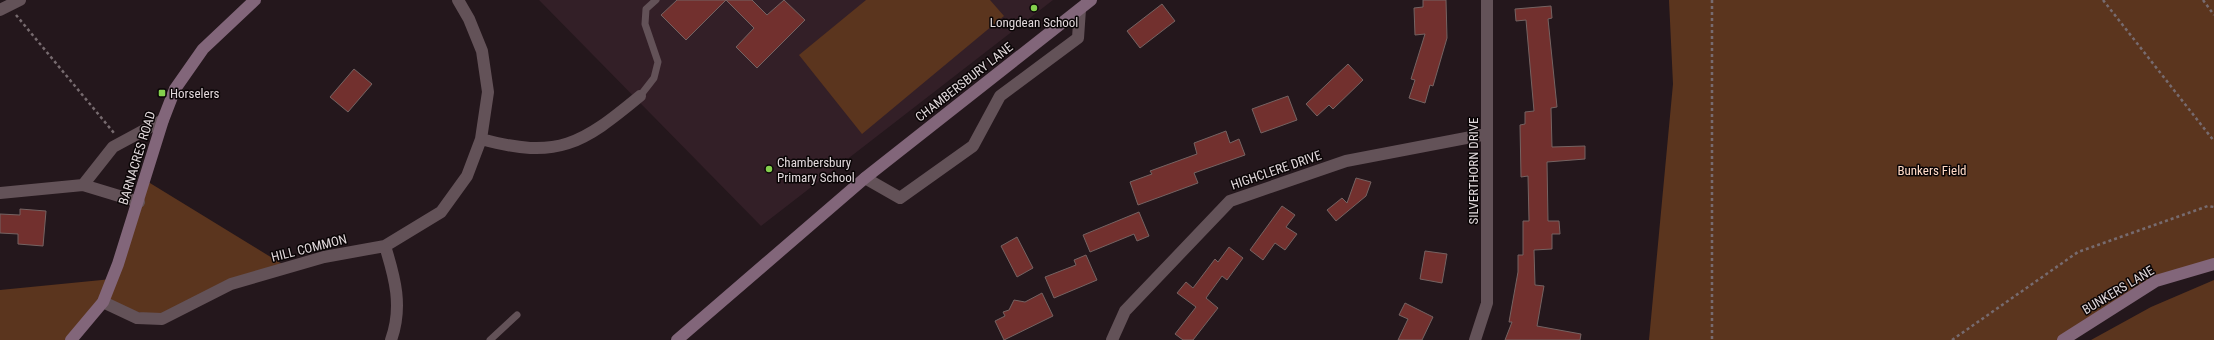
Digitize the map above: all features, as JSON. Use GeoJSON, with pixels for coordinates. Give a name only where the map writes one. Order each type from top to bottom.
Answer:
{"type":"FeatureCollection","features":[{"type":"Feature","properties":{"kind":"street"},"geometry":{"type":"LineString","coordinates":[[4,8],[20,0]]}},
{"type":"Feature","properties":{"kind":"street","name":"BARNACRES ROAD"},"geometry":{"type":"LineString","coordinates":[[71,340],[103,302],[118,264],[139,202],[163,120],[175,89],[203,50],[255,0]]}},
{"type":"Feature","properties":{"kind":"street","name":"HILL COMMON"},"geometry":{"type":"LineString","coordinates":[[103,302],[137,318],[162,319],[231,284],[324,257],[385,246],[441,212],[467,176],[481,139],[488,92],[482,51],[469,19],[458,0]]}},
{"type":"Feature","properties":{"kind":"street","name":"CHAMBERSBURY LANE"},"geometry":{"type":"LineString","coordinates":[[677,340],[865,178],[1091,0]]}},
{"type":"Feature","properties":{"kind":"street","name":"SILVERTHORN DRIVE"},"geometry":{"type":"LineString","coordinates":[[1474,340],[1487,303],[1487,0]]}},
{"type":"Feature","properties":{"kind":"street"},"geometry":{"type":"LineString","coordinates":[[865,178],[900,198],[973,146],[1000,96],[1078,38],[1080,9]]}},
{"type":"Feature","properties":{"kind":"street"},"geometry":{"type":"LineString","coordinates":[[481,139],[502,144],[541,149],[579,140],[606,124],[640,96]]}},
{"type":"Feature","properties":{"kind":"street"},"geometry":{"type":"LineString","coordinates":[[83,185],[113,147],[163,120]]}},
{"type":"Feature","properties":{"kind":"street","name":"HIGHCLERE DRIVE"},"geometry":{"type":"LineString","coordinates":[[1112,340],[1125,311],[1230,201],[1346,161],[1487,134]]}},
{"type":"Feature","properties":{"kind":"street"},"geometry":{"type":"LineString","coordinates":[[0,193],[83,185],[139,202]]}},
{"type":"Feature","properties":{"kind":"street"},"geometry":{"type":"LineString","coordinates":[[385,246],[395,277],[398,293],[397,316],[391,340]]}},
{"type":"Feature","properties":{"kind":"street","name":"BUNKERS LANE"},"geometry":{"type":"LineString","coordinates":[[2063,340],[2156,281],[2214,264]]}},
{"type":"Feature","properties":{"kind":"lane"},"geometry":{"type":"LineString","coordinates":[[640,96],[654,78],[658,62],[646,24],[646,8],[656,0]]}},
{"type":"Feature","properties":{"kind":"lane"},"geometry":{"type":"LineString","coordinates":[[490,340],[517,316]]}},
{"type":"Feature","properties":{"kind":"path"},"geometry":{"type":"LineString","coordinates":[[1712,0],[1712,340]]}},
{"type":"Feature","properties":{"kind":"path"},"geometry":{"type":"LineString","coordinates":[[2103,0],[2214,141]]}},
{"type":"Feature","properties":{"kind":"path"},"geometry":{"type":"LineString","coordinates":[[2203,0],[2214,15]]}},
{"type":"Feature","properties":{"kind":"path"},"geometry":{"type":"LineString","coordinates":[[4,8],[122,142]]}},
{"type":"Feature","properties":{"kind":"path"},"geometry":{"type":"LineString","coordinates":[[1952,340],[2078,252],[2208,206],[2214,207]]}},
{"type":"Feature","properties":{"kind":"shaded area","name":"Chambersbury Primary School"},"geometry":{"type":"Polygon","coordinates":[[[539,0],[1053,0],[761,226],[539,0]]]}},
{"type":"Feature","properties":{"kind":"green space"},"geometry":{"type":"Polygon","coordinates":[[[866,0],[990,0],[1004,16],[862,134],[799,55],[866,0]]]}},
{"type":"Feature","properties":{"kind":"green space","name":"Bunkers Field"},"geometry":{"type":"Polygon","coordinates":[[[1669,0],[2214,0],[2214,264],[2156,281],[2060,340],[1649,340],[1673,84],[1669,0]]]}},
{"type":"Feature","properties":{"kind":"green space"},"geometry":{"type":"Polygon","coordinates":[[[145,180],[287,267],[231,284],[162,319],[103,302],[71,340],[0,340],[0,290],[112,279],[145,180]]]}},
{"type":"Feature","properties":{"kind":"green space"},"geometry":{"type":"Polygon","coordinates":[[[2214,280],[2214,340],[2091,340],[2151,307],[2214,280]]]}},
{"type":"Feature","properties":{"kind":"building"},"geometry":{"type":"Polygon","coordinates":[[[677,0],[726,0],[686,40],[661,15],[677,0]]]}},
{"type":"Feature","properties":{"kind":"building"},"geometry":{"type":"Polygon","coordinates":[[[726,0],[752,0],[767,15],[784,0],[805,20],[757,68],[736,47],[754,28],[726,0]]]}},
{"type":"Feature","properties":{"kind":"building"},"geometry":{"type":"Polygon","coordinates":[[[1423,0],[1446,0],[1447,38],[1433,86],[1430,85],[1425,103],[1409,98],[1415,80],[1411,79],[1425,34],[1415,35],[1414,8],[1423,7],[1423,0]]]}},
{"type":"Feature","properties":{"kind":"building"},"geometry":{"type":"Polygon","coordinates":[[[1162,4],[1175,21],[1140,48],[1127,31],[1162,4]]]}},
{"type":"Feature","properties":{"kind":"building"},"geometry":{"type":"Polygon","coordinates":[[[1551,6],[1552,18],[1548,19],[1557,107],[1551,108],[1552,147],[1585,146],[1585,159],[1547,162],[1548,221],[1559,221],[1560,234],[1552,234],[1552,249],[1534,250],[1535,285],[1544,286],[1537,326],[1581,334],[1580,340],[1505,340],[1512,322],[1509,322],[1518,272],[1518,255],[1523,255],[1523,221],[1529,221],[1528,176],[1521,177],[1520,125],[1525,124],[1525,112],[1534,111],[1526,20],[1516,21],[1515,9],[1551,6]]]}},
{"type":"Feature","properties":{"kind":"building"},"geometry":{"type":"Polygon","coordinates":[[[1348,64],[1363,80],[1333,109],[1329,105],[1317,116],[1306,104],[1348,64]]]}},
{"type":"Feature","properties":{"kind":"building"},"geometry":{"type":"Polygon","coordinates":[[[354,69],[372,84],[348,112],[330,97],[354,69]]]}},
{"type":"Feature","properties":{"kind":"building"},"geometry":{"type":"Polygon","coordinates":[[[1288,96],[1297,120],[1261,133],[1252,109],[1288,96]]]}},
{"type":"Feature","properties":{"kind":"building"},"geometry":{"type":"Polygon","coordinates":[[[1226,131],[1230,143],[1239,139],[1245,155],[1194,173],[1198,183],[1138,205],[1130,182],[1152,174],[1150,171],[1197,154],[1194,143],[1226,131]]]}},
{"type":"Feature","properties":{"kind":"building"},"geometry":{"type":"Polygon","coordinates":[[[1356,178],[1371,182],[1366,196],[1336,221],[1327,210],[1342,198],[1347,203],[1356,178]]]}},
{"type":"Feature","properties":{"kind":"building"},"geometry":{"type":"Polygon","coordinates":[[[1282,206],[1295,215],[1286,227],[1297,234],[1285,250],[1275,243],[1263,260],[1250,250],[1282,206]]]}},
{"type":"Feature","properties":{"kind":"building"},"geometry":{"type":"Polygon","coordinates":[[[20,209],[46,211],[43,246],[18,244],[18,234],[0,233],[0,214],[20,215],[20,209]]]}},
{"type":"Feature","properties":{"kind":"building"},"geometry":{"type":"Polygon","coordinates":[[[1139,212],[1149,236],[1137,241],[1134,234],[1090,252],[1083,235],[1139,212]]]}},
{"type":"Feature","properties":{"kind":"building"},"geometry":{"type":"Polygon","coordinates":[[[1017,237],[1033,268],[1017,277],[1001,246],[1017,237]]]}},
{"type":"Feature","properties":{"kind":"building"},"geometry":{"type":"Polygon","coordinates":[[[1229,247],[1243,258],[1227,280],[1222,276],[1206,298],[1218,308],[1193,340],[1183,340],[1175,334],[1196,307],[1177,293],[1186,282],[1193,288],[1215,259],[1218,262],[1229,247]]]}},
{"type":"Feature","properties":{"kind":"building"},"geometry":{"type":"Polygon","coordinates":[[[1425,251],[1447,254],[1442,283],[1420,279],[1425,251]]]}},
{"type":"Feature","properties":{"kind":"building"},"geometry":{"type":"Polygon","coordinates":[[[1086,255],[1097,280],[1054,298],[1045,277],[1076,265],[1074,260],[1086,255]]]}},
{"type":"Feature","properties":{"kind":"building"},"geometry":{"type":"Polygon","coordinates":[[[1042,293],[1053,316],[1004,340],[995,321],[1005,316],[1003,312],[1009,310],[1014,300],[1025,302],[1042,293]]]}},
{"type":"Feature","properties":{"kind":"building"},"geometry":{"type":"Polygon","coordinates":[[[1405,303],[1433,317],[1422,340],[1398,340],[1408,319],[1399,315],[1405,303]]]}},
{"type":"Feature","properties":{"kind":"place","name":"Longdean School"},"geometry":{"type":"Point","coordinates":[1034,8]}},
{"type":"Feature","properties":{"kind":"place","name":"Horselers"},"geometry":{"type":"Point","coordinates":[162,93]}},
{"type":"Feature","properties":{"kind":"place","name":"Chambersbury Primary School"},"geometry":{"type":"Point","coordinates":[769,169]}}]}
